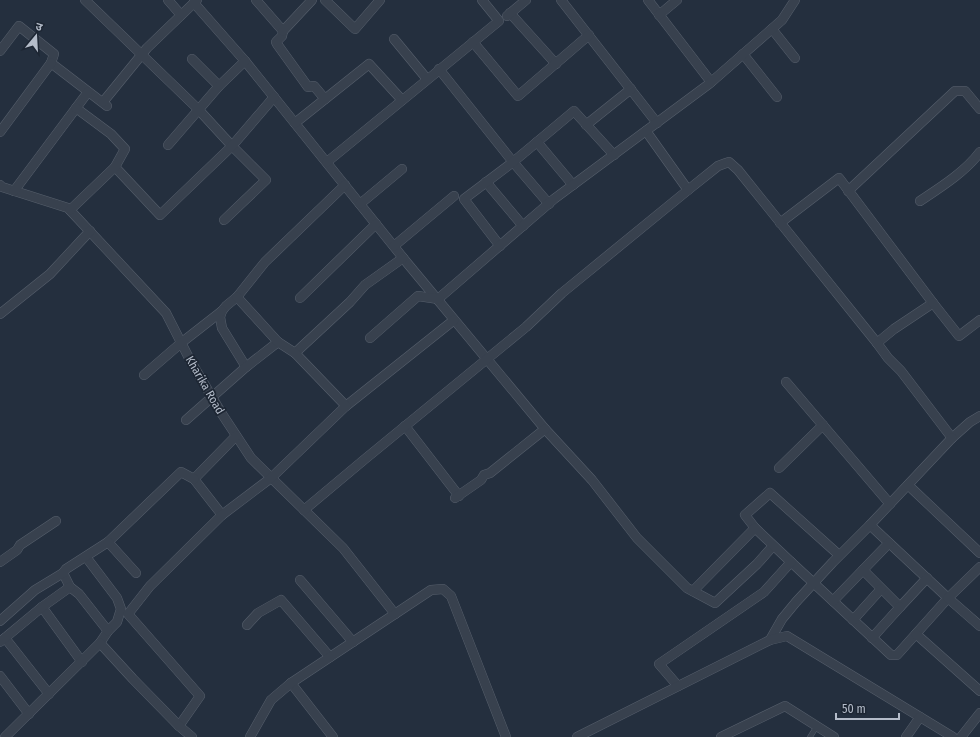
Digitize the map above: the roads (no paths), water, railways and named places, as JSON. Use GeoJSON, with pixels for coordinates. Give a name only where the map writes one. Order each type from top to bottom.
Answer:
{"type":"FeatureCollection","features":[{"type":"Feature","properties":{"kind":"street"},"geometry":{"type":"LineString","coordinates":[[85,0],[198,109],[266,180],[224,220]]}},
{"type":"Feature","properties":{"kind":"street"},"geometry":{"type":"LineString","coordinates":[[168,0],[181,15]]}},
{"type":"Feature","properties":{"kind":"street"},"geometry":{"type":"LineString","coordinates":[[256,0],[282,31]]}},
{"type":"Feature","properties":{"kind":"street"},"geometry":{"type":"LineString","coordinates":[[312,0],[282,31],[282,36],[277,40],[277,44],[308,87],[314,86],[325,99]]}},
{"type":"Feature","properties":{"kind":"street"},"geometry":{"type":"LineString","coordinates":[[325,0],[355,29],[380,0]]}},
{"type":"Feature","properties":{"kind":"street"},"geometry":{"type":"LineString","coordinates":[[482,0],[499,21]]}},
{"type":"Feature","properties":{"kind":"street"},"geometry":{"type":"LineString","coordinates":[[327,162],[439,69],[526,0]]}},
{"type":"Feature","properties":{"kind":"street"},"geometry":{"type":"LineString","coordinates":[[561,0],[657,123]]}},
{"type":"Feature","properties":{"kind":"street"},"geometry":{"type":"LineString","coordinates":[[648,0],[711,82]]}},
{"type":"Feature","properties":{"kind":"street"},"geometry":{"type":"LineString","coordinates":[[659,15],[676,0]]}},
{"type":"Feature","properties":{"kind":"street"},"geometry":{"type":"LineString","coordinates":[[370,338],[418,296],[438,299],[549,204],[711,82],[782,20],[795,0]]}},
{"type":"Feature","properties":{"kind":"street"},"geometry":{"type":"LineString","coordinates":[[50,63],[105,104],[147,48],[196,1],[486,359],[545,429],[592,480],[637,538],[687,588],[715,603],[757,564],[772,546]]}},
{"type":"Feature","properties":{"kind":"street"},"geometry":{"type":"LineString","coordinates":[[510,13],[556,64]]}},
{"type":"Feature","properties":{"kind":"street"},"geometry":{"type":"LineString","coordinates":[[0,51],[18,26],[54,54],[50,63],[0,132]]}},
{"type":"Feature","properties":{"kind":"street"},"geometry":{"type":"LineString","coordinates":[[772,29],[795,58]]}},
{"type":"Feature","properties":{"kind":"street"},"geometry":{"type":"LineString","coordinates":[[473,42],[518,96],[589,35]]}},
{"type":"Feature","properties":{"kind":"street"},"geometry":{"type":"LineString","coordinates":[[394,39],[427,79]]}},
{"type":"Feature","properties":{"kind":"street"},"geometry":{"type":"LineString","coordinates":[[743,54],[777,97]]}},
{"type":"Feature","properties":{"kind":"street"},"geometry":{"type":"LineString","coordinates":[[192,59],[219,86]]}},
{"type":"Feature","properties":{"kind":"street"},"geometry":{"type":"LineString","coordinates":[[168,145],[219,86],[245,61]]}},
{"type":"Feature","properties":{"kind":"street"},"geometry":{"type":"LineString","coordinates":[[295,122],[369,64],[402,100]]}},
{"type":"Feature","properties":{"kind":"street"},"geometry":{"type":"LineString","coordinates":[[439,69],[513,162],[549,204]]}},
{"type":"Feature","properties":{"kind":"street"},"geometry":{"type":"LineString","coordinates":[[586,125],[631,89]]}},
{"type":"Feature","properties":{"kind":"street"},"geometry":{"type":"LineString","coordinates":[[848,191],[955,91],[965,91],[980,109]]}},
{"type":"Feature","properties":{"kind":"street"},"geometry":{"type":"LineString","coordinates":[[14,191],[88,92]]}},
{"type":"Feature","properties":{"kind":"street"},"geometry":{"type":"LineString","coordinates":[[115,167],[160,215],[232,146],[274,97]]}},
{"type":"Feature","properties":{"kind":"street"},"geometry":{"type":"LineString","coordinates":[[70,210],[115,167],[125,148],[111,134],[76,108]]}},
{"type":"Feature","properties":{"kind":"street"},"geometry":{"type":"LineString","coordinates":[[500,246],[464,199],[513,162],[574,111],[614,155]]}},
{"type":"Feature","properties":{"kind":"street"},"geometry":{"type":"LineString","coordinates":[[646,131],[688,190]]}},
{"type":"Feature","properties":{"kind":"street"},"geometry":{"type":"LineString","coordinates":[[537,142],[573,185]]}},
{"type":"Feature","properties":{"kind":"street"},"geometry":{"type":"LineString","coordinates":[[920,201],[946,183],[973,161],[980,152]]}},
{"type":"Feature","properties":{"kind":"street"},"geometry":{"type":"LineString","coordinates":[[304,510],[526,327],[562,293],[718,166],[729,162],[738,170],[878,343],[888,358],[901,371],[952,438]]}},
{"type":"Feature","properties":{"kind":"street"},"geometry":{"type":"LineString","coordinates":[[360,204],[402,169]]}},
{"type":"Feature","properties":{"kind":"street"},"geometry":{"type":"LineString","coordinates":[[780,223],[839,178],[959,336],[979,322]]}},
{"type":"Feature","properties":{"kind":"street"},"geometry":{"type":"LineString","coordinates":[[486,182],[523,226]]}},
{"type":"Feature","properties":{"kind":"street","name":"Kharika Road"},"geometry":{"type":"LineString","coordinates":[[0,185],[2,187],[68,208],[166,312],[181,343],[212,397],[251,458],[343,548],[395,614]]}},
{"type":"Feature","properties":{"kind":"street"},"geometry":{"type":"LineString","coordinates":[[144,375],[237,297],[265,262],[345,185]]}},
{"type":"Feature","properties":{"kind":"street"},"geometry":{"type":"LineString","coordinates":[[394,246],[454,196]]}},
{"type":"Feature","properties":{"kind":"street"},"geometry":{"type":"LineString","coordinates":[[300,298],[376,224]]}},
{"type":"Feature","properties":{"kind":"street"},"geometry":{"type":"LineString","coordinates":[[0,314],[50,274],[90,232]]}},
{"type":"Feature","properties":{"kind":"street"},"geometry":{"type":"LineString","coordinates":[[295,353],[350,302],[365,285],[403,258]]}},
{"type":"Feature","properties":{"kind":"street"},"geometry":{"type":"LineString","coordinates":[[237,297],[278,342],[295,353],[346,406]]}},
{"type":"Feature","properties":{"kind":"street"},"geometry":{"type":"LineString","coordinates":[[878,343],[894,329],[933,303]]}},
{"type":"Feature","properties":{"kind":"street"},"geometry":{"type":"LineString","coordinates":[[222,311],[220,317],[222,328],[246,367]]}},
{"type":"Feature","properties":{"kind":"street"},"geometry":{"type":"LineString","coordinates":[[178,726],[200,696],[128,614],[150,586],[222,515],[271,478],[346,406],[454,320]]}},
{"type":"Feature","properties":{"kind":"street"},"geometry":{"type":"LineString","coordinates":[[186,420],[246,367],[278,342]]}},
{"type":"Feature","properties":{"kind":"street"},"geometry":{"type":"LineString","coordinates":[[786,382],[890,504]]}},
{"type":"Feature","properties":{"kind":"street"},"geometry":{"type":"LineString","coordinates":[[770,640],[782,619],[813,583],[952,438],[970,422],[980,416]]}},
{"type":"Feature","properties":{"kind":"street"},"geometry":{"type":"LineString","coordinates":[[779,468],[822,425]]}},
{"type":"Feature","properties":{"kind":"street"},"geometry":{"type":"LineString","coordinates":[[405,426],[457,497],[481,480],[484,475],[490,473],[545,429]]}},
{"type":"Feature","properties":{"kind":"street"},"geometry":{"type":"LineString","coordinates":[[194,479],[236,436]]}},
{"type":"Feature","properties":{"kind":"street"},"geometry":{"type":"LineString","coordinates":[[0,621],[35,590],[63,573],[66,569],[86,558],[108,542],[181,472],[194,479],[222,515]]}},
{"type":"Feature","properties":{"kind":"street"},"geometry":{"type":"LineString","coordinates":[[908,485],[980,553]]}},
{"type":"Feature","properties":{"kind":"street"},"geometry":{"type":"LineString","coordinates":[[839,556],[770,493],[745,515],[772,546],[891,655],[897,655],[948,598],[980,567]]}},
{"type":"Feature","properties":{"kind":"street"},"geometry":{"type":"LineString","coordinates":[[0,562],[17,550],[20,545],[56,521]]}},
{"type":"Feature","properties":{"kind":"street"},"geometry":{"type":"LineString","coordinates":[[870,525],[980,626]]}},
{"type":"Feature","properties":{"kind":"street"},"geometry":{"type":"LineString","coordinates":[[693,591],[755,528]]}},
{"type":"Feature","properties":{"kind":"street"},"geometry":{"type":"LineString","coordinates":[[108,542],[136,573]]}},
{"type":"Feature","properties":{"kind":"street"},"geometry":{"type":"LineString","coordinates":[[833,601],[889,543]]}},
{"type":"Feature","properties":{"kind":"street"},"geometry":{"type":"LineString","coordinates":[[5,737],[82,662],[117,622],[121,609],[117,598],[86,558]]}},
{"type":"Feature","properties":{"kind":"street"},"geometry":{"type":"LineString","coordinates":[[678,686],[659,664],[764,592],[791,562]]}},
{"type":"Feature","properties":{"kind":"street"},"geometry":{"type":"LineString","coordinates":[[863,570],[900,607]]}},
{"type":"Feature","properties":{"kind":"street"},"geometry":{"type":"LineString","coordinates":[[63,573],[70,587],[79,594],[108,631]]}},
{"type":"Feature","properties":{"kind":"street"},"geometry":{"type":"LineString","coordinates":[[872,638],[927,578]]}},
{"type":"Feature","properties":{"kind":"street"},"geometry":{"type":"LineString","coordinates":[[300,580],[353,642]]}},
{"type":"Feature","properties":{"kind":"street"},"geometry":{"type":"LineString","coordinates":[[49,694],[3,640],[42,607],[70,587]]}},
{"type":"Feature","properties":{"kind":"street"},"geometry":{"type":"LineString","coordinates":[[250,737],[271,700],[291,683],[431,590],[443,589],[451,596],[506,737]]}},
{"type":"Feature","properties":{"kind":"street"},"geometry":{"type":"LineString","coordinates":[[853,620],[881,589]]}},
{"type":"Feature","properties":{"kind":"street"},"geometry":{"type":"LineString","coordinates":[[247,625],[258,613],[281,600],[330,657]]}},
{"type":"Feature","properties":{"kind":"street"},"geometry":{"type":"LineString","coordinates":[[42,607],[82,662]]}},
{"type":"Feature","properties":{"kind":"street"},"geometry":{"type":"LineString","coordinates":[[916,634],[980,691]]}},
{"type":"Feature","properties":{"kind":"street"},"geometry":{"type":"LineString","coordinates":[[577,737],[770,640],[787,636],[953,737]]}},
{"type":"Feature","properties":{"kind":"street"},"geometry":{"type":"LineString","coordinates":[[100,643],[178,726],[192,737]]}},
{"type":"Feature","properties":{"kind":"street"},"geometry":{"type":"LineString","coordinates":[[0,676],[29,714]]}},
{"type":"Feature","properties":{"kind":"street"},"geometry":{"type":"LineString","coordinates":[[291,683],[333,737]]}},
{"type":"Feature","properties":{"kind":"street"},"geometry":{"type":"LineString","coordinates":[[721,737],[785,706],[834,737]]}},
{"type":"Feature","properties":{"kind":"street"},"geometry":{"type":"LineString","coordinates":[[961,737],[980,714]]}},
{"type":"Feature","properties":{"kind":"street"},"geometry":{"type":"LineString","coordinates":[[906,737],[920,717]]}},
{"type":"Feature","properties":{"kind":"lane"},"geometry":{"type":"LineString","coordinates":[[810,737],[816,726]]}}]}
